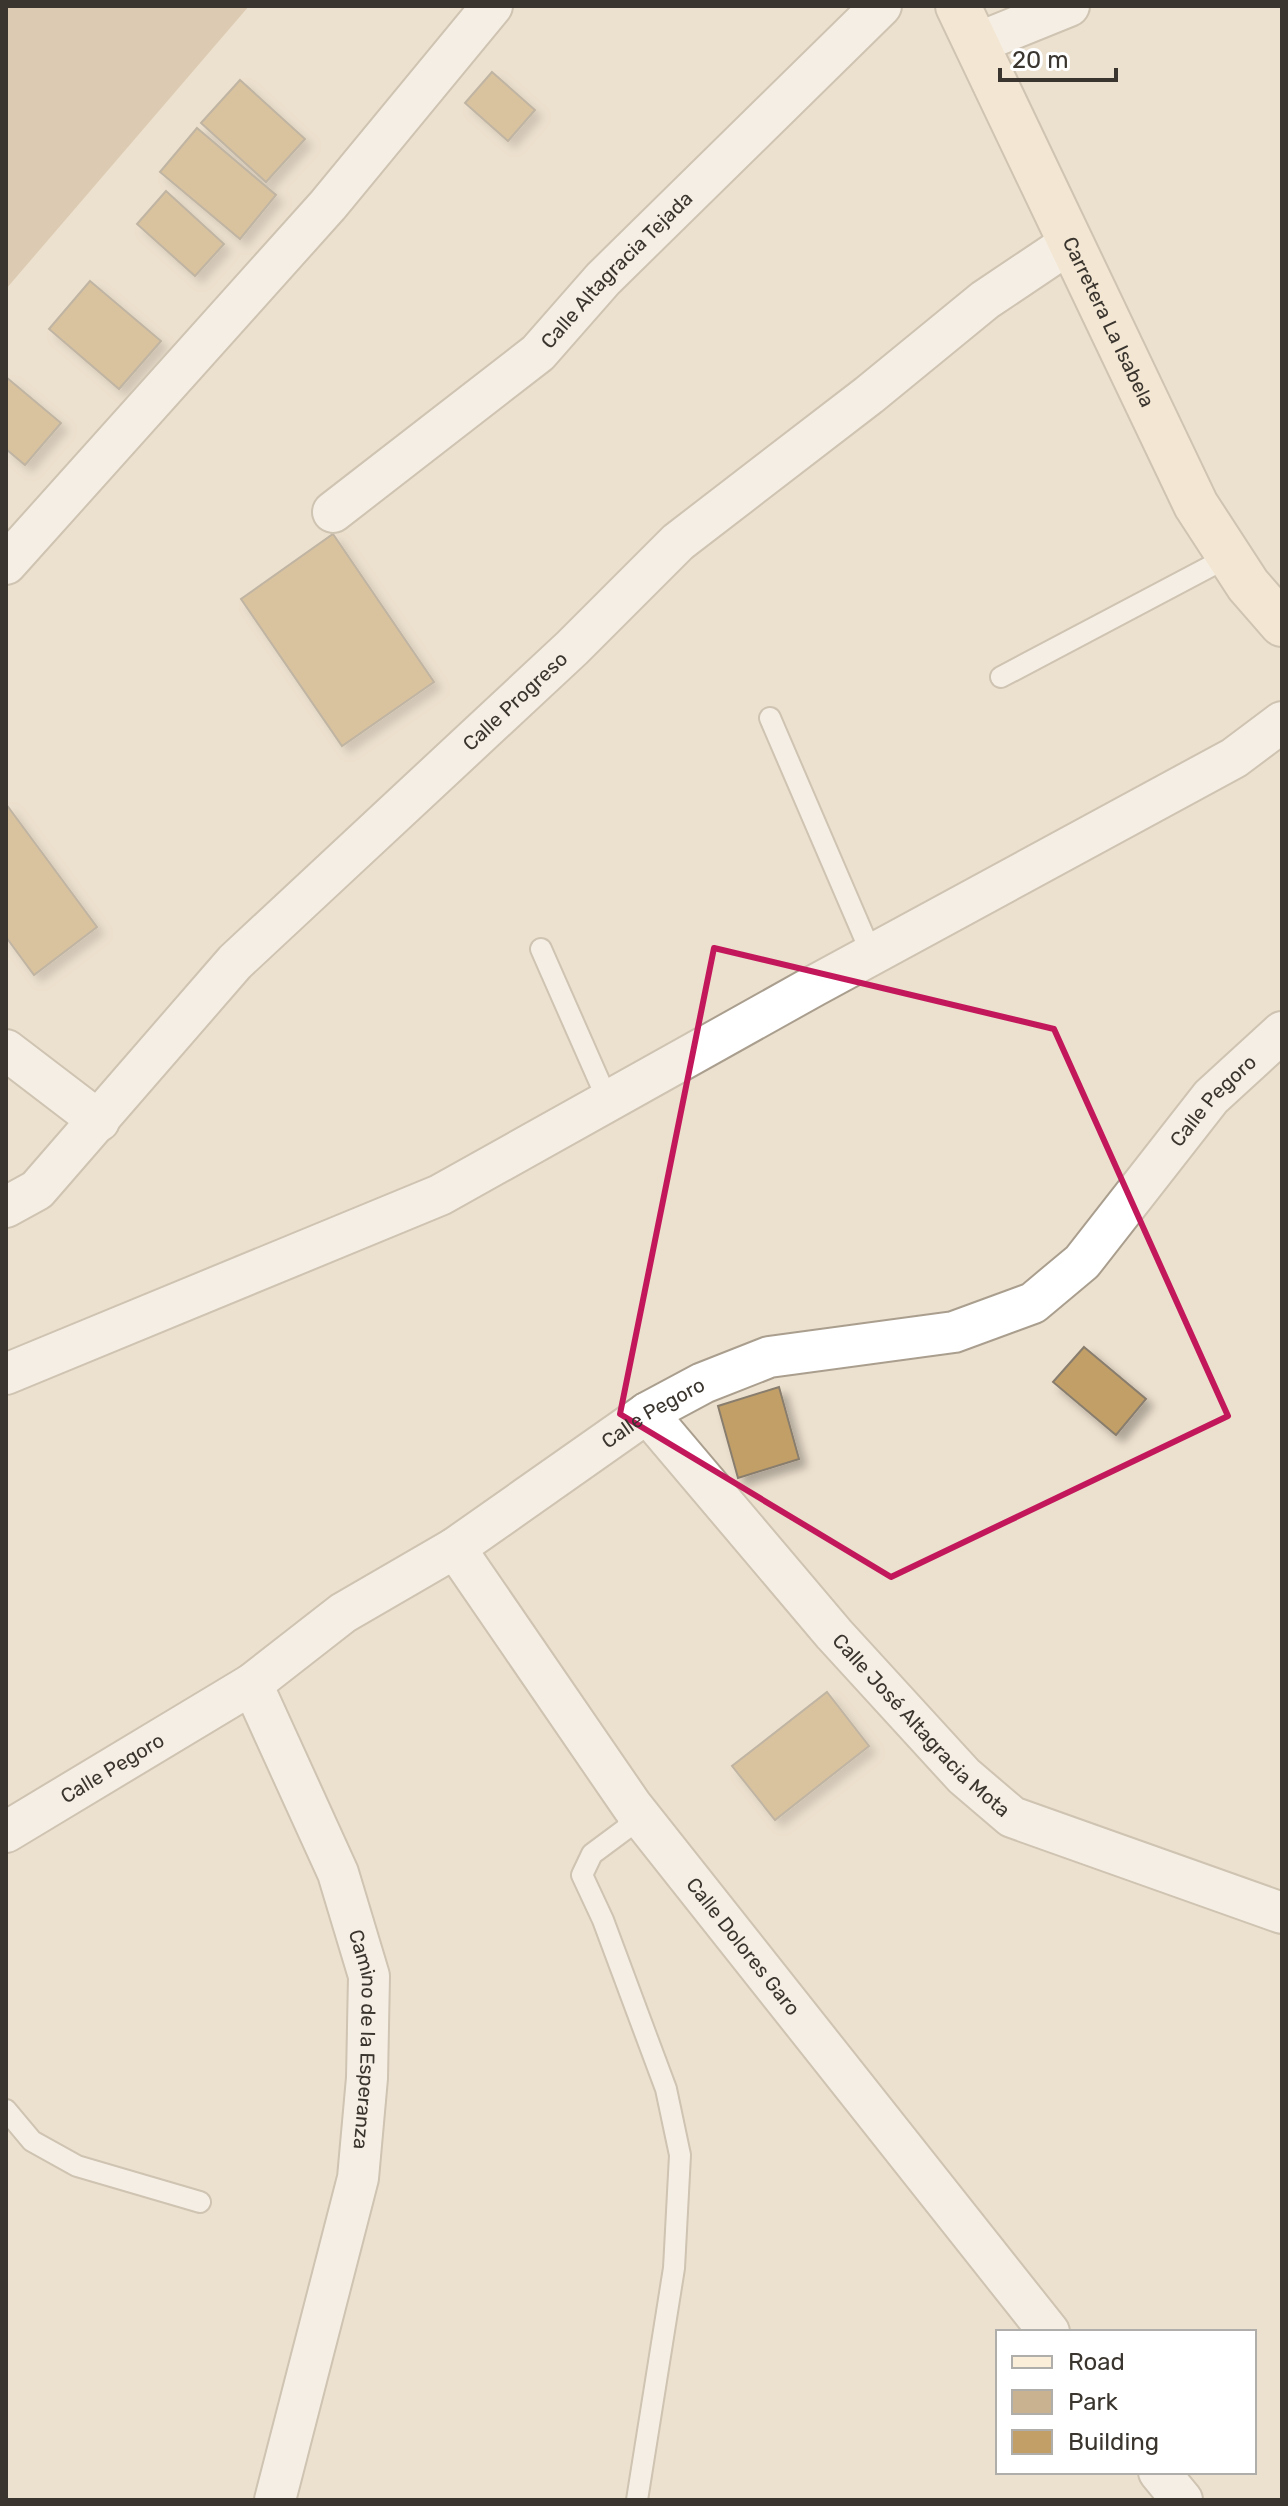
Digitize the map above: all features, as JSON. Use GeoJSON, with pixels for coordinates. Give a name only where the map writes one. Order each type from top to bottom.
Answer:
{"type":"FeatureCollection","features":[{"type":"Feature","properties":{"kind":"main road","name":"Carretera La Isabela"},"geometry":{"type":"LineString","coordinates":[[966,25],[1196,505],[1248,585],[1282,624]]}},
{"type":"Feature","properties":{"kind":"street"},"geometry":{"type":"LineString","coordinates":[[6,564],[328,205],[492,6]]}},
{"type":"Feature","properties":{"kind":"street","name":"Calle Altagracia Tejada"},"geometry":{"type":"LineString","coordinates":[[333,512],[538,353],[603,279],[881,6]]}},
{"type":"Feature","properties":{"kind":"street"},"geometry":{"type":"LineString","coordinates":[[966,25],[1069,6]]}},
{"type":"Feature","properties":{"kind":"street","name":"Calle Progreso"},"geometry":{"type":"LineString","coordinates":[[6,1207],[37,1190],[235,962],[572,648],[678,542],[869,395],[985,300],[1070,243]]}},
{"type":"Feature","properties":{"kind":"street"},"geometry":{"type":"LineString","coordinates":[[6,1374],[440,1195],[1234,758],[1282,722]]}},
{"type":"Feature","properties":{"kind":"street","name":"Calle Pegoro"},"geometry":{"type":"LineString","coordinates":[[6,1832],[252,1684],[343,1613],[455,1548],[647,1413],[703,1383],[769,1357],[954,1332],[1033,1303],[1082,1262],[1211,1097],[1282,1032]]}},
{"type":"Feature","properties":{"kind":"street"},"geometry":{"type":"LineString","coordinates":[[6,1050],[99,1121]]}},
{"type":"Feature","properties":{"kind":"street","name":"Calle José Altagracia Mota"},"geometry":{"type":"LineString","coordinates":[[647,1413],[834,1634],[964,1776],[1012,1817],[1282,1913]]}},
{"type":"Feature","properties":{"kind":"street","name":"Calle Dolores Garo"},"geometry":{"type":"LineString","coordinates":[[455,1548],[632,1806],[1047,2330]]}},
{"type":"Feature","properties":{"kind":"street","name":"Camino de la Esperanza"},"geometry":{"type":"LineString","coordinates":[[252,1684],[338,1873],[369,1976],[367,2078],[358,2178],[275,2500]]}},
{"type":"Feature","properties":{"kind":"street"},"geometry":{"type":"LineString","coordinates":[[1161,2474],[1182,2500]]}},
{"type":"Feature","properties":{"kind":"lane"},"geometry":{"type":"LineString","coordinates":[[1001,677],[1230,556]]}},
{"type":"Feature","properties":{"kind":"lane"},"geometry":{"type":"LineString","coordinates":[[770,718],[872,955]]}},
{"type":"Feature","properties":{"kind":"lane"},"geometry":{"type":"LineString","coordinates":[[541,949],[608,1101]]}},
{"type":"Feature","properties":{"kind":"lane"},"geometry":{"type":"LineString","coordinates":[[632,1806],[627,1828],[592,1854],[582,1875],[603,1920],[666,2089],[680,2155],[674,2268],[637,2500]]}},
{"type":"Feature","properties":{"kind":"lane"},"geometry":{"type":"LineString","coordinates":[[6,2110],[32,2141],[77,2166],[200,2202]]}},
{"type":"Feature","properties":{"kind":"highlighted area"},"geometry":{"type":"Polygon","coordinates":[[[714,948],[1054,1029],[1228,1416],[891,1577],[620,1414],[714,948]]]}},
{"type":"Feature","properties":{"kind":"green space"},"geometry":{"type":"Polygon","coordinates":[[[6,6],[249,6],[6,289],[6,6]]]}},
{"type":"Feature","properties":{"kind":"building"},"geometry":{"type":"Polygon","coordinates":[[[492,72],[535,110],[508,141],[465,103],[492,72]]]}},
{"type":"Feature","properties":{"kind":"building"},"geometry":{"type":"Polygon","coordinates":[[[240,80],[305,139],[266,182],[201,123],[240,80]]]}},
{"type":"Feature","properties":{"kind":"building"},"geometry":{"type":"Polygon","coordinates":[[[197,128],[276,195],[240,239],[160,172],[197,128]]]}},
{"type":"Feature","properties":{"kind":"building"},"geometry":{"type":"Polygon","coordinates":[[[166,191],[224,244],[195,276],[137,224],[166,191]]]}},
{"type":"Feature","properties":{"kind":"building"},"geometry":{"type":"Polygon","coordinates":[[[90,281],[161,341],[119,389],[49,329],[90,281]]]}},
{"type":"Feature","properties":{"kind":"building"},"geometry":{"type":"Polygon","coordinates":[[[6,377],[61,423],[25,465],[6,449],[6,377]]]}},
{"type":"Feature","properties":{"kind":"building"},"geometry":{"type":"Polygon","coordinates":[[[333,534],[434,682],[342,746],[241,599],[333,534]]]}},
{"type":"Feature","properties":{"kind":"building"},"geometry":{"type":"Polygon","coordinates":[[[6,804],[97,927],[34,975],[6,937],[6,804]]]}},
{"type":"Feature","properties":{"kind":"building"},"geometry":{"type":"Polygon","coordinates":[[[1084,1347],[1146,1399],[1116,1435],[1053,1382],[1084,1347]]]}},
{"type":"Feature","properties":{"kind":"building"},"geometry":{"type":"Polygon","coordinates":[[[779,1387],[799,1459],[738,1478],[718,1406],[779,1387]]]}},
{"type":"Feature","properties":{"kind":"building"},"geometry":{"type":"Polygon","coordinates":[[[827,1692],[869,1746],[775,1820],[732,1766],[827,1692]]]}}]}
